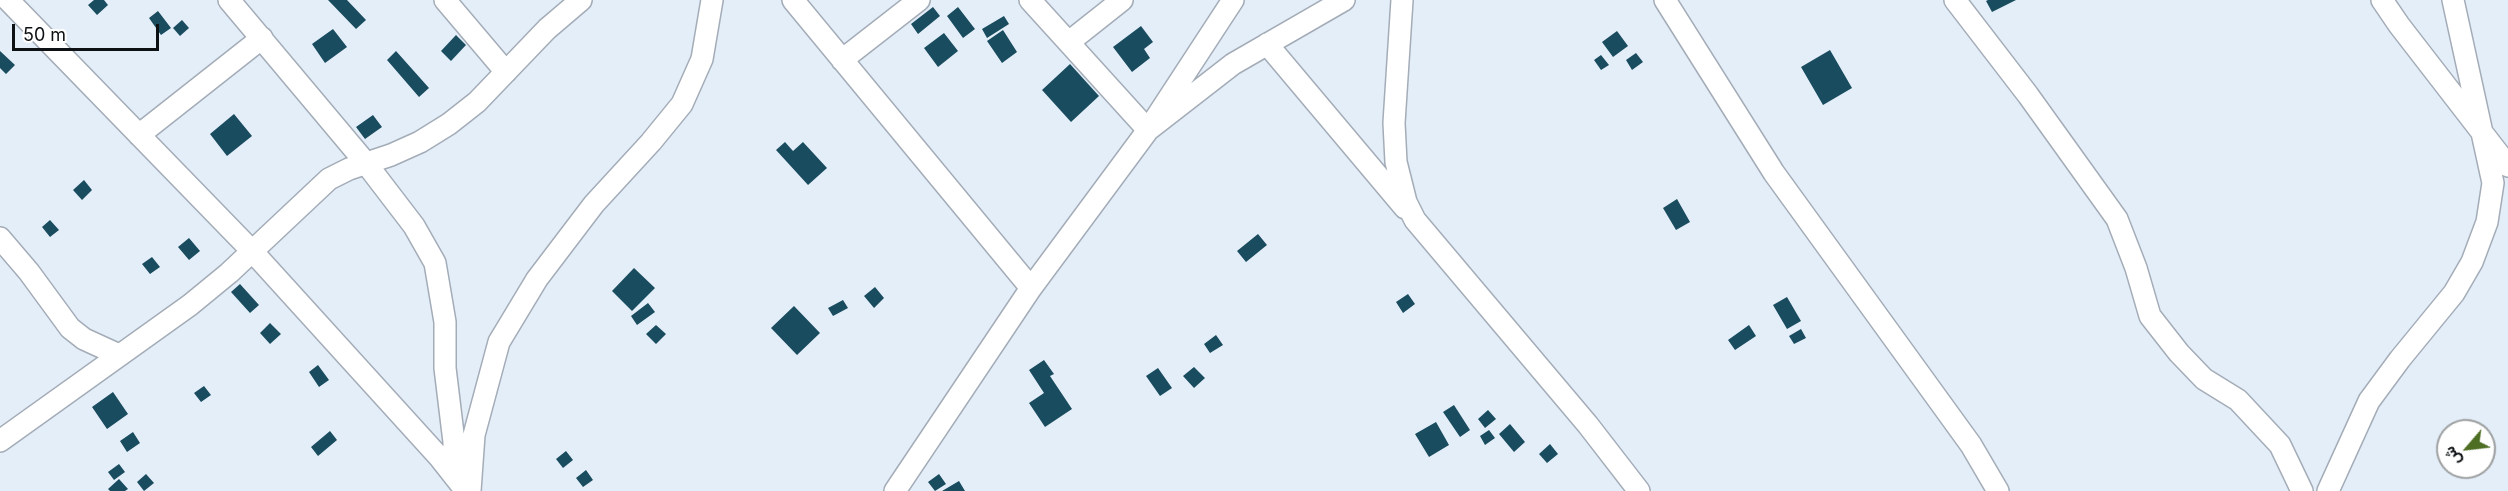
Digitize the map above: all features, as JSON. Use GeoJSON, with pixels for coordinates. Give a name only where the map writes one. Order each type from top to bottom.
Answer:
{"type":"FeatureCollection","features":[{"type":"Feature","properties":{"kind":"street"},"geometry":{"type":"LineString","coordinates":[[0,4],[7,0],[252,251],[460,483]]}},
{"type":"Feature","properties":{"kind":"street"},"geometry":{"type":"LineString","coordinates":[[229,0],[366,162],[414,226],[435,263],[445,322],[445,368],[460,483]]}},
{"type":"Feature","properties":{"kind":"street"},"geometry":{"type":"LineString","coordinates":[[445,0],[506,72]]}},
{"type":"Feature","properties":{"kind":"street"},"geometry":{"type":"LineString","coordinates":[[2,437],[190,306],[329,179],[366,162],[391,155],[420,142],[449,124],[477,102],[547,29],[581,0]]}},
{"type":"Feature","properties":{"kind":"street"},"geometry":{"type":"LineString","coordinates":[[470,491],[474,435],[499,342],[537,279],[587,213],[682,104],[702,59],[712,0]]}},
{"type":"Feature","properties":{"kind":"street"},"geometry":{"type":"LineString","coordinates":[[793,0],[1031,288]]}},
{"type":"Feature","properties":{"kind":"street"},"geometry":{"type":"LineString","coordinates":[[842,60],[919,0]]}},
{"type":"Feature","properties":{"kind":"street"},"geometry":{"type":"LineString","coordinates":[[1030,0],[1148,130]]}},
{"type":"Feature","properties":{"kind":"street"},"geometry":{"type":"LineString","coordinates":[[1069,42],[1122,0]]}},
{"type":"Feature","properties":{"kind":"street"},"geometry":{"type":"LineString","coordinates":[[895,491],[1031,288],[1148,130],[1233,0]]}},
{"type":"Feature","properties":{"kind":"street"},"geometry":{"type":"LineString","coordinates":[[1148,130],[1233,64],[1344,0]]}},
{"type":"Feature","properties":{"kind":"street"},"geometry":{"type":"LineString","coordinates":[[1402,0],[1394,123],[1396,162],[1406,202],[1415,220]]}},
{"type":"Feature","properties":{"kind":"street"},"geometry":{"type":"LineString","coordinates":[[1665,0],[1774,173],[1971,445],[1998,491]]}},
{"type":"Feature","properties":{"kind":"street"},"geometry":{"type":"LineString","coordinates":[[1955,0],[2053,129],[2117,219],[2136,268],[2150,316],[2179,353],[2204,378],[2238,400],[2280,445],[2302,491]]}},
{"type":"Feature","properties":{"kind":"street"},"geometry":{"type":"LineString","coordinates":[[2382,0],[2508,166]]}},
{"type":"Feature","properties":{"kind":"street"},"geometry":{"type":"LineString","coordinates":[[2328,491],[2369,401],[2454,293],[2472,262],[2487,222],[2493,183],[2453,0]]}},
{"type":"Feature","properties":{"kind":"street"},"geometry":{"type":"LineString","coordinates":[[139,135],[262,39]]}},
{"type":"Feature","properties":{"kind":"street"},"geometry":{"type":"LineString","coordinates":[[1267,44],[1588,425],[1640,491]]}},
{"type":"Feature","properties":{"kind":"street"},"geometry":{"type":"LineString","coordinates":[[0,238],[29,272],[70,328],[84,339],[119,356]]}},
{"type":"Feature","properties":{"kind":"building"},"geometry":{"type":"Polygon","coordinates":[[[94,0],[104,0],[108,5],[97,15],[88,5],[94,0]]]}},
{"type":"Feature","properties":{"kind":"building"},"geometry":{"type":"Polygon","coordinates":[[[328,0],[347,0],[366,20],[356,29],[328,0]]]}},
{"type":"Feature","properties":{"kind":"building"},"geometry":{"type":"Polygon","coordinates":[[[1988,0],[2016,0],[1992,12],[1986,1],[1988,0]]]}},
{"type":"Feature","properties":{"kind":"building"},"geometry":{"type":"Polygon","coordinates":[[[933,7],[940,16],[918,34],[911,24],[933,7]]]}},
{"type":"Feature","properties":{"kind":"building"},"geometry":{"type":"Polygon","coordinates":[[[958,7],[975,29],[963,38],[947,16],[958,7]]]}},
{"type":"Feature","properties":{"kind":"building"},"geometry":{"type":"Polygon","coordinates":[[[158,11],[171,28],[161,35],[149,18],[158,11]]]}},
{"type":"Feature","properties":{"kind":"building"},"geometry":{"type":"Polygon","coordinates":[[[1004,16],[1009,24],[987,38],[982,29],[1004,16]]]}},
{"type":"Feature","properties":{"kind":"building"},"geometry":{"type":"Polygon","coordinates":[[[182,20],[189,28],[180,36],[173,28],[182,20]]]}},
{"type":"Feature","properties":{"kind":"building"},"geometry":{"type":"Polygon","coordinates":[[[1141,26],[1153,42],[1144,49],[1150,58],[1132,72],[1113,47],[1141,26]]]}},
{"type":"Feature","properties":{"kind":"building"},"geometry":{"type":"Polygon","coordinates":[[[333,29],[347,47],[325,63],[312,44],[333,29]]]}},
{"type":"Feature","properties":{"kind":"building"},"geometry":{"type":"Polygon","coordinates":[[[1003,30],[1017,52],[1002,63],[987,41],[1003,30]]]}},
{"type":"Feature","properties":{"kind":"building"},"geometry":{"type":"Polygon","coordinates":[[[1617,31],[1628,46],[1613,57],[1602,42],[1617,31]]]}},
{"type":"Feature","properties":{"kind":"building"},"geometry":{"type":"Polygon","coordinates":[[[944,33],[958,51],[938,67],[924,48],[944,33]]]}},
{"type":"Feature","properties":{"kind":"building"},"geometry":{"type":"Polygon","coordinates":[[[456,35],[466,45],[451,61],[441,51],[456,35]]]}},
{"type":"Feature","properties":{"kind":"building"},"geometry":{"type":"Polygon","coordinates":[[[1830,50],[1852,88],[1823,105],[1801,67],[1830,50]]]}},
{"type":"Feature","properties":{"kind":"building"},"geometry":{"type":"Polygon","coordinates":[[[0,51],[15,65],[6,74],[0,68],[0,51]]]}},
{"type":"Feature","properties":{"kind":"building"},"geometry":{"type":"Polygon","coordinates":[[[396,51],[429,88],[419,97],[387,60],[396,51]]]}},
{"type":"Feature","properties":{"kind":"building"},"geometry":{"type":"Polygon","coordinates":[[[1636,53],[1643,62],[1632,70],[1626,60],[1636,53]]]}},
{"type":"Feature","properties":{"kind":"building"},"geometry":{"type":"Polygon","coordinates":[[[1601,55],[1609,65],[1601,70],[1594,60],[1601,55]]]}},
{"type":"Feature","properties":{"kind":"building"},"geometry":{"type":"Polygon","coordinates":[[[1070,64],[1099,96],[1071,122],[1042,90],[1070,64]]]}},
{"type":"Feature","properties":{"kind":"building"},"geometry":{"type":"Polygon","coordinates":[[[234,114],[252,136],[227,156],[210,134],[234,114]]]}},
{"type":"Feature","properties":{"kind":"building"},"geometry":{"type":"Polygon","coordinates":[[[373,115],[382,127],[365,139],[356,127],[373,115]]]}},
{"type":"Feature","properties":{"kind":"building"},"geometry":{"type":"Polygon","coordinates":[[[785,142],[793,151],[803,142],[827,168],[808,185],[776,150],[785,142]]]}},
{"type":"Feature","properties":{"kind":"building"},"geometry":{"type":"Polygon","coordinates":[[[84,180],[92,190],[82,200],[73,190],[84,180]]]}},
{"type":"Feature","properties":{"kind":"building"},"geometry":{"type":"Polygon","coordinates":[[[1677,199],[1690,222],[1676,230],[1663,208],[1677,199]]]}},
{"type":"Feature","properties":{"kind":"building"},"geometry":{"type":"Polygon","coordinates":[[[50,220],[59,230],[50,237],[42,227],[50,220]]]}},
{"type":"Feature","properties":{"kind":"building"},"geometry":{"type":"Polygon","coordinates":[[[1258,234],[1267,245],[1246,262],[1237,251],[1258,234]]]}},
{"type":"Feature","properties":{"kind":"building"},"geometry":{"type":"Polygon","coordinates":[[[189,238],[200,251],[189,260],[178,247],[189,238]]]}},
{"type":"Feature","properties":{"kind":"building"},"geometry":{"type":"Polygon","coordinates":[[[152,257],[160,267],[150,274],[142,264],[152,257]]]}},
{"type":"Feature","properties":{"kind":"building"},"geometry":{"type":"Polygon","coordinates":[[[634,268],[655,288],[632,311],[612,291],[634,268]]]}},
{"type":"Feature","properties":{"kind":"building"},"geometry":{"type":"Polygon","coordinates":[[[240,284],[259,305],[250,313],[231,292],[240,284]]]}},
{"type":"Feature","properties":{"kind":"building"},"geometry":{"type":"Polygon","coordinates":[[[875,287],[884,298],[874,308],[864,296],[875,287]]]}},
{"type":"Feature","properties":{"kind":"building"},"geometry":{"type":"Polygon","coordinates":[[[1408,294],[1415,304],[1403,313],[1396,302],[1408,294]]]}},
{"type":"Feature","properties":{"kind":"building"},"geometry":{"type":"Polygon","coordinates":[[[1787,297],[1801,321],[1787,329],[1773,305],[1787,297]]]}},
{"type":"Feature","properties":{"kind":"building"},"geometry":{"type":"Polygon","coordinates":[[[843,300],[848,308],[833,316],[828,308],[843,300]]]}},
{"type":"Feature","properties":{"kind":"building"},"geometry":{"type":"Polygon","coordinates":[[[648,303],[655,312],[637,325],[631,316],[648,303]]]}},
{"type":"Feature","properties":{"kind":"building"},"geometry":{"type":"Polygon","coordinates":[[[794,306],[820,333],[797,355],[771,328],[794,306]]]}},
{"type":"Feature","properties":{"kind":"building"},"geometry":{"type":"Polygon","coordinates":[[[270,323],[281,334],[270,344],[260,333],[270,323]]]}},
{"type":"Feature","properties":{"kind":"building"},"geometry":{"type":"Polygon","coordinates":[[[656,325],[666,334],[656,344],[646,334],[656,325]]]}},
{"type":"Feature","properties":{"kind":"building"},"geometry":{"type":"Polygon","coordinates":[[[1749,325],[1756,336],[1735,350],[1728,340],[1749,325]]]}},
{"type":"Feature","properties":{"kind":"building"},"geometry":{"type":"Polygon","coordinates":[[[1801,329],[1806,338],[1794,344],[1789,336],[1801,329]]]}},
{"type":"Feature","properties":{"kind":"building"},"geometry":{"type":"Polygon","coordinates":[[[1216,335],[1223,345],[1210,353],[1204,344],[1216,335]]]}},
{"type":"Feature","properties":{"kind":"building"},"geometry":{"type":"Polygon","coordinates":[[[1044,360],[1054,374],[1050,376],[1072,409],[1045,427],[1029,403],[1044,393],[1029,370],[1044,360]]]}},
{"type":"Feature","properties":{"kind":"building"},"geometry":{"type":"Polygon","coordinates":[[[318,365],[329,380],[319,387],[309,372],[318,365]]]}},
{"type":"Feature","properties":{"kind":"building"},"geometry":{"type":"Polygon","coordinates":[[[1194,367],[1205,378],[1194,388],[1183,376],[1194,367]]]}},
{"type":"Feature","properties":{"kind":"building"},"geometry":{"type":"Polygon","coordinates":[[[1158,368],[1172,388],[1160,396],[1146,376],[1158,368]]]}},
{"type":"Feature","properties":{"kind":"building"},"geometry":{"type":"Polygon","coordinates":[[[204,386],[211,395],[201,402],[194,393],[204,386]]]}},
{"type":"Feature","properties":{"kind":"building"},"geometry":{"type":"Polygon","coordinates":[[[113,392],[128,414],[107,429],[92,407],[113,392]]]}},
{"type":"Feature","properties":{"kind":"building"},"geometry":{"type":"Polygon","coordinates":[[[1454,405],[1470,430],[1460,437],[1443,412],[1454,405]]]}},
{"type":"Feature","properties":{"kind":"building"},"geometry":{"type":"Polygon","coordinates":[[[1488,410],[1496,419],[1485,428],[1478,419],[1488,410]]]}},
{"type":"Feature","properties":{"kind":"building"},"geometry":{"type":"Polygon","coordinates":[[[1436,422],[1449,445],[1429,457],[1415,434],[1436,422]]]}},
{"type":"Feature","properties":{"kind":"building"},"geometry":{"type":"Polygon","coordinates":[[[1510,424],[1525,442],[1514,452],[1499,434],[1510,424]]]}},
{"type":"Feature","properties":{"kind":"building"},"geometry":{"type":"Polygon","coordinates":[[[1489,430],[1495,438],[1485,445],[1480,436],[1489,430]]]}},
{"type":"Feature","properties":{"kind":"building"},"geometry":{"type":"Polygon","coordinates":[[[330,431],[337,440],[318,456],[311,447],[330,431]]]}},
{"type":"Feature","properties":{"kind":"building"},"geometry":{"type":"Polygon","coordinates":[[[133,432],[140,443],[127,452],[120,441],[133,432]]]}},
{"type":"Feature","properties":{"kind":"building"},"geometry":{"type":"Polygon","coordinates":[[[1550,444],[1558,454],[1547,463],[1539,454],[1550,444]]]}},
{"type":"Feature","properties":{"kind":"building"},"geometry":{"type":"Polygon","coordinates":[[[566,451],[573,460],[563,468],[556,459],[566,451]]]}},
{"type":"Feature","properties":{"kind":"building"},"geometry":{"type":"Polygon","coordinates":[[[119,464],[125,472],[114,480],[108,472],[119,464]]]}},
{"type":"Feature","properties":{"kind":"building"},"geometry":{"type":"Polygon","coordinates":[[[586,470],[593,480],[583,487],[576,478],[586,470]]]}},
{"type":"Feature","properties":{"kind":"building"},"geometry":{"type":"Polygon","coordinates":[[[146,474],[154,483],[144,491],[137,482],[146,474]]]}},
{"type":"Feature","properties":{"kind":"building"},"geometry":{"type":"Polygon","coordinates":[[[939,474],[946,484],[935,491],[928,482],[939,474]]]}},
{"type":"Feature","properties":{"kind":"building"},"geometry":{"type":"Polygon","coordinates":[[[119,479],[128,489],[110,491],[108,489],[119,479]]]}},
{"type":"Feature","properties":{"kind":"building"},"geometry":{"type":"Polygon","coordinates":[[[959,481],[965,491],[942,491],[959,481]]]}}]}
